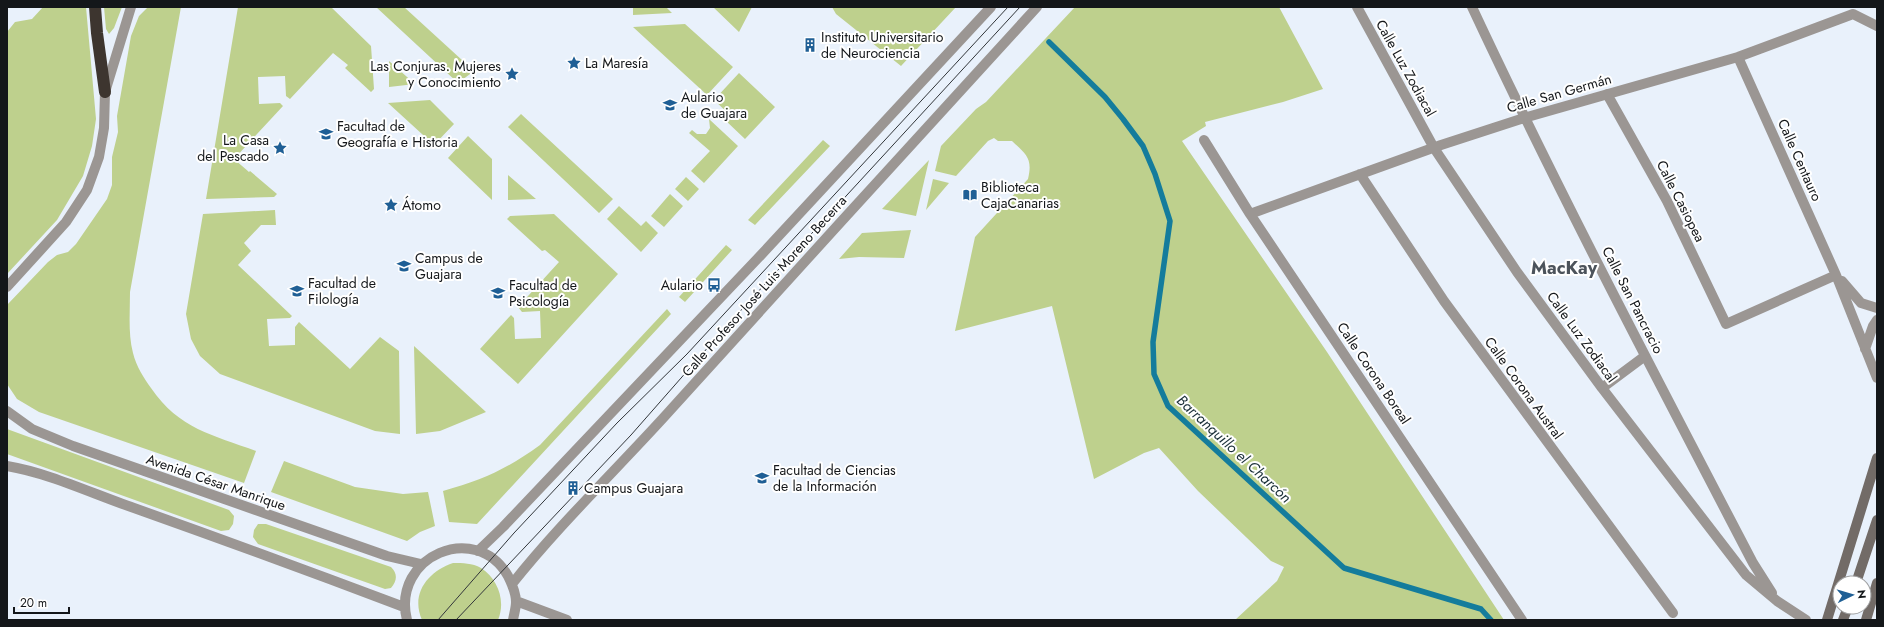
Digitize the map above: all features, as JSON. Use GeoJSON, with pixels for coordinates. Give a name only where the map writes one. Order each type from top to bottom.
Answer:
{"type":"FeatureCollection","features":[{"type":"Feature","properties":{"kind":"highway"},"geometry":{"type":"LineString","coordinates":[[95,7],[96,33],[105,92]]}},
{"type":"Feature","properties":{"kind":"main road"},"geometry":{"type":"LineString","coordinates":[[1827,620],[1877,458]]}},
{"type":"Feature","properties":{"kind":"main road"},"geometry":{"type":"LineString","coordinates":[[1859,575],[1877,520]]}},
{"type":"Feature","properties":{"kind":"main road"},"geometry":{"type":"LineString","coordinates":[[1866,620],[1877,583]]}},
{"type":"Feature","properties":{"kind":"street"},"geometry":{"type":"LineString","coordinates":[[7,287],[66,222],[87,190],[99,157],[104,128],[105,92],[131,7]]}},
{"type":"Feature","properties":{"kind":"street","name":"Calle Profesor José Luis Moreno Becerra"},"geometry":{"type":"LineString","coordinates":[[478,551],[503,527],[700,320],[991,7]]}},
{"type":"Feature","properties":{"kind":"street","name":"Calle Profesor José Luis Moreno Becerra"},"geometry":{"type":"LineString","coordinates":[[512,584],[535,556],[640,444],[786,280],[1038,7]]}},
{"type":"Feature","properties":{"kind":"street","name":"Calle Luz Zodiacal"},"geometry":{"type":"LineString","coordinates":[[1357,7],[1434,148],[1517,272],[1602,388],[1746,575],[1777,601],[1806,620]]}},
{"type":"Feature","properties":{"kind":"street","name":"Calle San Pancracio"},"geometry":{"type":"LineString","coordinates":[[1472,7],[1524,118],[1645,356],[1753,563],[1777,601]]}},
{"type":"Feature","properties":{"kind":"street","name":"Calle San Germán"},"geometry":{"type":"LineString","coordinates":[[1250,214],[1434,148],[1524,118],[1738,57],[1852,10],[1877,26]]}},
{"type":"Feature","properties":{"kind":"street","name":"Calle Centauro"},"geometry":{"type":"LineString","coordinates":[[1738,57],[1836,275]]}},
{"type":"Feature","properties":{"kind":"street","name":"Calle Casiopea"},"geometry":{"type":"LineString","coordinates":[[1607,94],[1667,201],[1726,324],[1836,275]]}},
{"type":"Feature","properties":{"kind":"street","name":"Calle Corona Boreal"},"geometry":{"type":"LineString","coordinates":[[1204,140],[1250,214],[1522,620]]}},
{"type":"Feature","properties":{"kind":"street","name":"Calle Corona Austral"},"geometry":{"type":"LineString","coordinates":[[1360,174],[1444,301],[1673,613]]}},
{"type":"Feature","properties":{"kind":"street"},"geometry":{"type":"LineString","coordinates":[[1836,275],[1860,303],[1877,308]]}},
{"type":"Feature","properties":{"kind":"street"},"geometry":{"type":"LineString","coordinates":[[1836,275],[1877,378]]}},
{"type":"Feature","properties":{"kind":"street"},"geometry":{"type":"LineString","coordinates":[[1865,349],[1873,326],[1877,320]]}},
{"type":"Feature","properties":{"kind":"street"},"geometry":{"type":"LineString","coordinates":[[1602,388],[1645,356]]}},
{"type":"Feature","properties":{"kind":"street","name":"Avenida César Manrique"},"geometry":{"type":"LineString","coordinates":[[7,411],[32,429],[73,446],[387,556],[421,564]]}},
{"type":"Feature","properties":{"kind":"street"},"geometry":{"type":"LineString","coordinates":[[7,466],[53,480],[330,578],[404,607]]}},
{"type":"Feature","properties":{"kind":"street"},"geometry":{"type":"LineString","coordinates":[[407,620],[404,607],[408,584],[421,564],[447,550],[462,548],[478,551],[491,558],[504,570],[512,584],[516,601],[513,620]]}},
{"type":"Feature","properties":{"kind":"street"},"geometry":{"type":"LineString","coordinates":[[516,601],[567,620]]}},
{"type":"Feature","properties":{"kind":"green space"},"geometry":{"type":"Polygon","coordinates":[[[43,7],[86,7],[96,119],[92,146],[83,176],[57,220],[7,274],[7,32],[15,22],[32,19],[43,7]]]}},
{"type":"Feature","properties":{"kind":"green space"},"geometry":{"type":"Polygon","coordinates":[[[104,7],[122,7],[114,28],[109,34],[106,29],[104,7]]]}},
{"type":"Feature","properties":{"kind":"green space"},"geometry":{"type":"Polygon","coordinates":[[[148,7],[181,7],[130,292],[131,346],[136,363],[143,376],[162,402],[173,413],[185,422],[211,435],[256,451],[244,483],[39,412],[17,399],[7,384],[7,305],[48,262],[57,255],[68,252],[76,244],[107,199],[112,185],[112,157],[118,132],[117,116],[131,36],[139,16],[148,7]]]}},
{"type":"Feature","properties":{"kind":"green space"},"geometry":{"type":"Polygon","coordinates":[[[238,7],[331,7],[371,46],[374,89],[371,92],[345,68],[348,65],[333,53],[290,99],[286,96],[285,76],[258,77],[259,104],[280,103],[283,106],[234,159],[277,194],[274,197],[206,199],[238,7]]]}},
{"type":"Feature","properties":{"kind":"green space"},"geometry":{"type":"Polygon","coordinates":[[[376,7],[404,7],[474,71],[458,83],[376,7]]]}},
{"type":"Feature","properties":{"kind":"green space"},"geometry":{"type":"Polygon","coordinates":[[[633,7],[666,7],[672,13],[633,15],[633,7]]]}},
{"type":"Feature","properties":{"kind":"green space"},"geometry":{"type":"Polygon","coordinates":[[[713,7],[752,7],[739,32],[713,7]]]}},
{"type":"Feature","properties":{"kind":"green space"},"geometry":{"type":"Polygon","coordinates":[[[832,7],[956,7],[901,66],[836,14],[832,7]]]}},
{"type":"Feature","properties":{"kind":"green space"},"geometry":{"type":"Polygon","coordinates":[[[1075,7],[1279,7],[1323,89],[1283,102],[1205,122],[1206,126],[1182,141],[1327,352],[1504,620],[1235,620],[1277,581],[1284,567],[1271,561],[1198,491],[1159,448],[1144,453],[1094,479],[1052,306],[955,331],[975,237],[1028,179],[1030,166],[1025,153],[1012,141],[998,141],[994,138],[988,141],[956,176],[935,171],[941,146],[976,109],[986,102],[1075,7]]]}},
{"type":"Feature","properties":{"kind":"green space"},"geometry":{"type":"Polygon","coordinates":[[[685,24],[733,67],[707,95],[633,27],[685,24]]]}},
{"type":"Feature","properties":{"kind":"green space"},"geometry":{"type":"Polygon","coordinates":[[[389,61],[415,84],[389,87],[389,61]]]}},
{"type":"Feature","properties":{"kind":"green space"},"geometry":{"type":"Polygon","coordinates":[[[739,73],[775,107],[745,139],[725,120],[730,115],[714,100],[739,73]]]}},
{"type":"Feature","properties":{"kind":"green space"},"geometry":{"type":"Polygon","coordinates":[[[430,100],[454,124],[434,145],[388,103],[430,100]]]}},
{"type":"Feature","properties":{"kind":"green space"},"geometry":{"type":"Polygon","coordinates":[[[521,114],[613,199],[599,213],[508,127],[521,114]]]}},
{"type":"Feature","properties":{"kind":"green space"},"geometry":{"type":"Polygon","coordinates":[[[709,119],[738,146],[704,183],[691,171],[710,151],[689,133],[692,130],[697,134],[706,134],[710,128],[709,119]]]}},
{"type":"Feature","properties":{"kind":"green space"},"geometry":{"type":"Polygon","coordinates":[[[468,136],[492,159],[492,200],[448,158],[468,136]]]}},
{"type":"Feature","properties":{"kind":"green space"},"geometry":{"type":"Polygon","coordinates":[[[823,140],[830,146],[755,225],[748,220],[823,140]]]}},
{"type":"Feature","properties":{"kind":"green space"},"geometry":{"type":"Polygon","coordinates":[[[929,160],[916,216],[882,209],[929,160]]]}},
{"type":"Feature","properties":{"kind":"green space"},"geometry":{"type":"Polygon","coordinates":[[[508,175],[536,199],[508,200],[508,175]]]}},
{"type":"Feature","properties":{"kind":"green space"},"geometry":{"type":"Polygon","coordinates":[[[686,177],[699,189],[688,201],[675,189],[686,177]]]}},
{"type":"Feature","properties":{"kind":"green space"},"geometry":{"type":"Polygon","coordinates":[[[933,179],[949,183],[926,210],[933,179]]]}},
{"type":"Feature","properties":{"kind":"green space"},"geometry":{"type":"Polygon","coordinates":[[[670,194],[683,206],[664,227],[651,216],[670,194]]]}},
{"type":"Feature","properties":{"kind":"green space"},"geometry":{"type":"Polygon","coordinates":[[[619,206],[641,226],[646,221],[658,233],[641,252],[607,219],[619,206]]]}},
{"type":"Feature","properties":{"kind":"green space"},"geometry":{"type":"Polygon","coordinates":[[[275,210],[276,225],[261,225],[244,243],[251,251],[238,265],[292,316],[290,318],[267,319],[269,346],[295,345],[295,327],[299,322],[350,369],[380,337],[399,351],[400,434],[375,431],[220,374],[200,356],[191,339],[186,314],[203,214],[275,210]]]}},
{"type":"Feature","properties":{"kind":"green space"},"geometry":{"type":"Polygon","coordinates":[[[554,214],[618,274],[518,384],[480,349],[511,315],[514,318],[515,339],[541,338],[540,311],[522,312],[518,307],[559,262],[545,250],[542,251],[507,219],[510,216],[554,214]]]}},
{"type":"Feature","properties":{"kind":"green space"},"geometry":{"type":"Polygon","coordinates":[[[911,230],[904,258],[859,257],[839,259],[862,233],[911,230]]]}},
{"type":"Feature","properties":{"kind":"green space"},"geometry":{"type":"Polygon","coordinates":[[[726,245],[732,250],[685,302],[679,297],[726,245]]]}},
{"type":"Feature","properties":{"kind":"green space"},"geometry":{"type":"Polygon","coordinates":[[[667,309],[671,314],[477,524],[449,522],[443,491],[470,483],[494,473],[517,461],[540,445],[667,309]]]}},
{"type":"Feature","properties":{"kind":"green space"},"geometry":{"type":"Polygon","coordinates":[[[414,346],[486,412],[440,431],[416,434],[414,346]]]}},
{"type":"Feature","properties":{"kind":"green space"},"geometry":{"type":"Polygon","coordinates":[[[7,429],[229,510],[234,516],[233,524],[229,530],[221,531],[7,454],[7,429]]]}},
{"type":"Feature","properties":{"kind":"green space"},"geometry":{"type":"Polygon","coordinates":[[[284,461],[355,487],[403,494],[428,492],[435,526],[420,532],[407,541],[271,492],[284,461]]]}},
{"type":"Feature","properties":{"kind":"green space"},"geometry":{"type":"Polygon","coordinates":[[[258,524],[266,524],[391,567],[396,575],[395,583],[391,588],[385,589],[258,544],[253,537],[254,530],[258,524]]]}},
{"type":"Feature","properties":{"kind":"green space"},"geometry":{"type":"Polygon","coordinates":[[[453,563],[478,566],[492,578],[501,598],[498,620],[422,620],[418,601],[424,584],[436,571],[453,563]]]}},
{"type":"Feature","properties":{"kind":"waterway","name":"Barranquillo el Charcón"},"geometry":{"type":"LineString","coordinates":[[1049,42],[1105,97],[1123,119],[1143,146],[1155,174],[1170,221],[1153,342],[1154,374],[1168,406],[1344,568],[1481,609],[1491,620]]}},
{"type":"Feature","properties":{"kind":"tram line"},"geometry":{"type":"LineString","coordinates":[[438,620],[514,533],[617,423],[687,354],[1008,7]]}},
{"type":"Feature","properties":{"kind":"tram line"},"geometry":{"type":"LineString","coordinates":[[456,620],[631,435],[732,320],[1020,7]]}},
{"type":"Feature","properties":{"kind":"place","name":"Instituto Universitario de Neurociencia"},"geometry":{"type":"Point","coordinates":[810,45]}},
{"type":"Feature","properties":{"kind":"place","name":"La Maresía"},"geometry":{"type":"Point","coordinates":[574,63]}},
{"type":"Feature","properties":{"kind":"place","name":"Las Conjuras. Mujeres y Conocimiento"},"geometry":{"type":"Point","coordinates":[512,74]}},
{"type":"Feature","properties":{"kind":"place","name":"Aulario de Guajara"},"geometry":{"type":"Point","coordinates":[670,105]}},
{"type":"Feature","properties":{"kind":"place","name":"Facultad de Geografía e Historia"},"geometry":{"type":"Point","coordinates":[326,134]}},
{"type":"Feature","properties":{"kind":"place","name":"La Casa del Pescado"},"geometry":{"type":"Point","coordinates":[280,148]}},
{"type":"Feature","properties":{"kind":"place","name":"Biblioteca CajaCanarias"},"geometry":{"type":"Point","coordinates":[970,195]}},
{"type":"Feature","properties":{"kind":"place","name":"Átomo"},"geometry":{"type":"Point","coordinates":[391,205]}},
{"type":"Feature","properties":{"kind":"place","name":"Campus de Guajara"},"geometry":{"type":"Point","coordinates":[404,266]}},
{"type":"Feature","properties":{"kind":"place","name":"Aulario"},"geometry":{"type":"Point","coordinates":[714,285]}},
{"type":"Feature","properties":{"kind":"place","name":"Facultad de Filología"},"geometry":{"type":"Point","coordinates":[297,291]}},
{"type":"Feature","properties":{"kind":"place","name":"Facultad de Psicología"},"geometry":{"type":"Point","coordinates":[498,293]}},
{"type":"Feature","properties":{"kind":"place","name":"Facultad de Ciencias de la Información"},"geometry":{"type":"Point","coordinates":[762,478]}},
{"type":"Feature","properties":{"kind":"place","name":"Campus Guajara"},"geometry":{"type":"Point","coordinates":[573,488]}},
{"type":"Feature","properties":{"kind":"district","name":"MacKay"},"geometry":{"type":"Point","coordinates":[1564,268]}}]}
